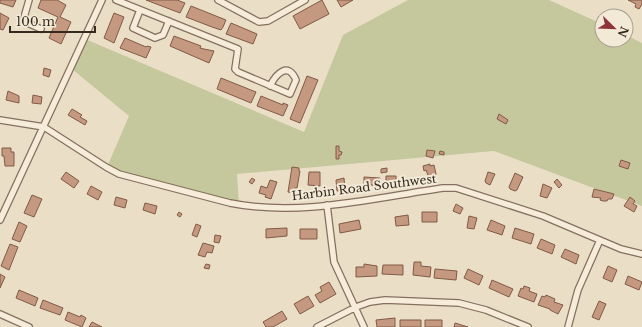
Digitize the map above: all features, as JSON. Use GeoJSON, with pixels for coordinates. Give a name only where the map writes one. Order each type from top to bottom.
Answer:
{"type":"FeatureCollection","features":[{"type":"Feature","properties":{"kind":"street"},"geometry":{"type":"LineString","coordinates":[[29,0],[23,21],[40,29]]}},
{"type":"Feature","properties":{"kind":"street"},"geometry":{"type":"LineString","coordinates":[[116,0],[238,48],[235,69],[238,72],[270,86],[290,94],[296,80],[292,74],[287,71],[280,71],[276,74],[270,86]]}},
{"type":"Feature","properties":{"kind":"street"},"geometry":{"type":"LineString","coordinates":[[218,0],[259,22],[268,21],[305,0]]}},
{"type":"Feature","properties":{"kind":"street"},"geometry":{"type":"LineString","coordinates":[[0,220],[44,127],[100,1]]}},
{"type":"Feature","properties":{"kind":"street"},"geometry":{"type":"LineString","coordinates":[[140,10],[133,28],[155,38],[163,35],[169,21]]}},
{"type":"Feature","properties":{"kind":"street","name":"Harbin Road Southwest"},"geometry":{"type":"LineString","coordinates":[[0,120],[44,127],[106,167],[134,179],[248,207],[278,208],[327,205],[443,188],[456,188],[542,216],[600,240],[642,254]]}},
{"type":"Feature","properties":{"kind":"street"},"geometry":{"type":"LineString","coordinates":[[327,205],[334,262],[364,327]]}},
{"type":"Feature","properties":{"kind":"street"},"geometry":{"type":"LineString","coordinates":[[568,327],[578,290],[600,240]]}},
{"type":"Feature","properties":{"kind":"street"},"geometry":{"type":"LineString","coordinates":[[317,327],[356,307],[370,302],[385,300],[459,304],[486,310],[528,327]]}},
{"type":"Feature","properties":{"kind":"street"},"geometry":{"type":"LineString","coordinates":[[0,314],[29,327]]}},
{"type":"Feature","properties":{"kind":"green space"},"geometry":{"type":"Polygon","coordinates":[[[408,0],[549,0],[594,20],[594,48],[634,48],[634,39],[642,43],[642,206],[494,151],[237,174],[239,205],[122,177],[107,167],[129,116],[72,69],[85,39],[304,132],[343,35],[408,0]]]}},
{"type":"Feature","properties":{"kind":"building"},"geometry":{"type":"Polygon","coordinates":[[[0,0],[16,0],[13,7],[0,3],[0,0]]]}},
{"type":"Feature","properties":{"kind":"building"},"geometry":{"type":"Polygon","coordinates":[[[41,0],[57,0],[66,5],[60,17],[71,22],[61,44],[49,38],[58,17],[38,8],[41,0]]]}},
{"type":"Feature","properties":{"kind":"building"},"geometry":{"type":"Polygon","coordinates":[[[146,0],[177,0],[185,3],[180,13],[146,0]]]}},
{"type":"Feature","properties":{"kind":"building"},"geometry":{"type":"Polygon","coordinates":[[[322,0],[329,14],[300,29],[293,16],[322,0]]]}},
{"type":"Feature","properties":{"kind":"building"},"geometry":{"type":"Polygon","coordinates":[[[337,0],[353,0],[341,7],[337,0]]]}},
{"type":"Feature","properties":{"kind":"building"},"geometry":{"type":"Polygon","coordinates":[[[628,0],[642,0],[642,4],[639,9],[635,7],[636,4],[628,0]]]}},
{"type":"Feature","properties":{"kind":"building"},"geometry":{"type":"Polygon","coordinates":[[[191,6],[226,20],[221,30],[186,17],[191,6]]]}},
{"type":"Feature","properties":{"kind":"building"},"geometry":{"type":"Polygon","coordinates":[[[0,13],[9,18],[3,30],[0,29],[0,13]]]}},
{"type":"Feature","properties":{"kind":"building"},"geometry":{"type":"Polygon","coordinates":[[[114,13],[124,17],[114,43],[104,38],[114,13]]]}},
{"type":"Feature","properties":{"kind":"building"},"geometry":{"type":"Polygon","coordinates":[[[231,23],[257,34],[253,44],[226,34],[231,23]]]}},
{"type":"Feature","properties":{"kind":"building"},"geometry":{"type":"Polygon","coordinates":[[[174,36],[201,46],[200,48],[214,51],[209,63],[170,46],[174,36]]]}},
{"type":"Feature","properties":{"kind":"building"},"geometry":{"type":"Polygon","coordinates":[[[125,38],[146,47],[151,47],[146,58],[120,48],[125,38]]]}},
{"type":"Feature","properties":{"kind":"building"},"geometry":{"type":"Polygon","coordinates":[[[44,68],[51,70],[49,77],[43,75],[44,68]]]}},
{"type":"Feature","properties":{"kind":"building"},"geometry":{"type":"Polygon","coordinates":[[[307,76],[318,80],[300,123],[290,119],[307,76]]]}},
{"type":"Feature","properties":{"kind":"building"},"geometry":{"type":"Polygon","coordinates":[[[221,78],[256,92],[251,103],[217,89],[221,78]]]}},
{"type":"Feature","properties":{"kind":"building"},"geometry":{"type":"Polygon","coordinates":[[[8,91],[19,96],[19,103],[6,100],[8,91]]]}},
{"type":"Feature","properties":{"kind":"building"},"geometry":{"type":"Polygon","coordinates":[[[33,95],[42,97],[41,104],[32,103],[33,95]]]}},
{"type":"Feature","properties":{"kind":"building"},"geometry":{"type":"Polygon","coordinates":[[[261,96],[283,105],[283,103],[288,105],[283,116],[257,106],[261,96]]]}},
{"type":"Feature","properties":{"kind":"building"},"geometry":{"type":"Polygon","coordinates":[[[72,109],[82,115],[80,117],[87,121],[85,125],[68,115],[72,109]]]}},
{"type":"Feature","properties":{"kind":"building"},"geometry":{"type":"Polygon","coordinates":[[[499,114],[508,120],[506,124],[497,119],[499,114]]]}},
{"type":"Feature","properties":{"kind":"building"},"geometry":{"type":"Polygon","coordinates":[[[336,146],[339,146],[339,151],[342,152],[341,155],[339,155],[339,159],[336,159],[336,146]]]}},
{"type":"Feature","properties":{"kind":"building"},"geometry":{"type":"Polygon","coordinates":[[[2,148],[11,148],[11,152],[14,152],[14,166],[5,166],[4,156],[2,156],[2,148]]]}},
{"type":"Feature","properties":{"kind":"building"},"geometry":{"type":"Polygon","coordinates":[[[427,150],[435,151],[433,158],[426,156],[427,150]]]}},
{"type":"Feature","properties":{"kind":"building"},"geometry":{"type":"Polygon","coordinates":[[[440,151],[444,152],[444,155],[439,154],[440,151]]]}},
{"type":"Feature","properties":{"kind":"building"},"geometry":{"type":"Polygon","coordinates":[[[621,160],[630,163],[628,169],[619,166],[621,160]]]}},
{"type":"Feature","properties":{"kind":"building"},"geometry":{"type":"Polygon","coordinates":[[[430,164],[430,166],[434,165],[436,174],[435,176],[429,178],[426,170],[424,171],[423,166],[430,164]]]}},
{"type":"Feature","properties":{"kind":"building"},"geometry":{"type":"Polygon","coordinates":[[[292,167],[299,168],[300,171],[297,188],[295,188],[294,193],[288,192],[292,167]]]}},
{"type":"Feature","properties":{"kind":"building"},"geometry":{"type":"Polygon","coordinates":[[[387,168],[387,172],[381,173],[381,169],[387,168]]]}},
{"type":"Feature","properties":{"kind":"building"},"geometry":{"type":"Polygon","coordinates":[[[66,172],[79,181],[74,188],[61,179],[66,172]]]}},
{"type":"Feature","properties":{"kind":"building"},"geometry":{"type":"Polygon","coordinates":[[[309,172],[320,172],[320,186],[308,185],[309,172]]]}},
{"type":"Feature","properties":{"kind":"building"},"geometry":{"type":"Polygon","coordinates":[[[488,172],[495,174],[490,185],[485,181],[488,172]]]}},
{"type":"Feature","properties":{"kind":"building"},"geometry":{"type":"Polygon","coordinates":[[[515,173],[523,177],[517,190],[515,191],[509,187],[515,173]]]}},
{"type":"Feature","properties":{"kind":"building"},"geometry":{"type":"Polygon","coordinates":[[[386,176],[396,176],[396,186],[386,187],[386,176]]]}},
{"type":"Feature","properties":{"kind":"building"},"geometry":{"type":"Polygon","coordinates":[[[364,177],[380,178],[379,186],[364,184],[364,177]]]}},
{"type":"Feature","properties":{"kind":"building"},"geometry":{"type":"Polygon","coordinates":[[[252,178],[255,180],[252,184],[249,182],[252,178]]]}},
{"type":"Feature","properties":{"kind":"building"},"geometry":{"type":"Polygon","coordinates":[[[344,178],[345,190],[337,191],[336,180],[344,178]]]}},
{"type":"Feature","properties":{"kind":"building"},"geometry":{"type":"Polygon","coordinates":[[[557,179],[562,185],[559,188],[554,182],[557,179]]]}},
{"type":"Feature","properties":{"kind":"building"},"geometry":{"type":"Polygon","coordinates":[[[270,180],[277,182],[271,199],[265,197],[266,195],[259,193],[261,186],[267,188],[270,180]]]}},
{"type":"Feature","properties":{"kind":"building"},"geometry":{"type":"Polygon","coordinates":[[[543,184],[552,188],[547,198],[540,196],[543,184]]]}},
{"type":"Feature","properties":{"kind":"building"},"geometry":{"type":"Polygon","coordinates":[[[91,186],[102,192],[98,200],[87,194],[91,186]]]}},
{"type":"Feature","properties":{"kind":"building"},"geometry":{"type":"Polygon","coordinates":[[[594,189],[614,194],[612,199],[603,201],[600,200],[601,198],[592,197],[594,189]]]}},
{"type":"Feature","properties":{"kind":"building"},"geometry":{"type":"Polygon","coordinates":[[[32,195],[42,199],[34,217],[24,213],[32,195]]]}},
{"type":"Feature","properties":{"kind":"building"},"geometry":{"type":"Polygon","coordinates":[[[116,197],[127,200],[125,208],[114,205],[116,197]]]}},
{"type":"Feature","properties":{"kind":"building"},"geometry":{"type":"Polygon","coordinates":[[[630,197],[635,201],[633,204],[637,206],[634,212],[624,206],[630,197]]]}},
{"type":"Feature","properties":{"kind":"building"},"geometry":{"type":"Polygon","coordinates":[[[145,203],[157,206],[155,214],[143,210],[145,203]]]}},
{"type":"Feature","properties":{"kind":"building"},"geometry":{"type":"Polygon","coordinates":[[[456,204],[463,208],[460,214],[453,211],[456,204]]]}},
{"type":"Feature","properties":{"kind":"building"},"geometry":{"type":"Polygon","coordinates":[[[179,212],[182,214],[180,217],[177,215],[179,212]]]}},
{"type":"Feature","properties":{"kind":"building"},"geometry":{"type":"Polygon","coordinates":[[[422,212],[437,212],[437,222],[422,222],[422,212]]]}},
{"type":"Feature","properties":{"kind":"building"},"geometry":{"type":"Polygon","coordinates":[[[408,215],[409,225],[396,226],[395,217],[408,215]]]}},
{"type":"Feature","properties":{"kind":"building"},"geometry":{"type":"Polygon","coordinates":[[[469,216],[477,218],[474,229],[467,228],[469,216]]]}},
{"type":"Feature","properties":{"kind":"building"},"geometry":{"type":"Polygon","coordinates":[[[359,220],[361,229],[340,233],[339,224],[359,220]]]}},
{"type":"Feature","properties":{"kind":"building"},"geometry":{"type":"Polygon","coordinates":[[[491,220],[505,226],[502,235],[487,230],[491,220]]]}},
{"type":"Feature","properties":{"kind":"building"},"geometry":{"type":"Polygon","coordinates":[[[19,222],[27,226],[20,242],[12,239],[19,222]]]}},
{"type":"Feature","properties":{"kind":"building"},"geometry":{"type":"Polygon","coordinates":[[[196,224],[201,226],[197,237],[192,235],[196,224]]]}},
{"type":"Feature","properties":{"kind":"building"},"geometry":{"type":"Polygon","coordinates":[[[287,228],[287,236],[266,238],[266,229],[287,228]]]}},
{"type":"Feature","properties":{"kind":"building"},"geometry":{"type":"Polygon","coordinates":[[[515,228],[534,234],[531,244],[512,238],[515,228]]]}},
{"type":"Feature","properties":{"kind":"building"},"geometry":{"type":"Polygon","coordinates":[[[300,229],[317,229],[317,239],[300,239],[300,229]]]}},
{"type":"Feature","properties":{"kind":"building"},"geometry":{"type":"Polygon","coordinates":[[[215,235],[221,236],[219,243],[214,242],[215,235]]]}},
{"type":"Feature","properties":{"kind":"building"},"geometry":{"type":"Polygon","coordinates":[[[541,239],[555,245],[552,254],[537,248],[541,239]]]}},
{"type":"Feature","properties":{"kind":"building"},"geometry":{"type":"Polygon","coordinates":[[[203,243],[214,246],[212,253],[207,252],[205,257],[198,255],[203,243]]]}},
{"type":"Feature","properties":{"kind":"building"},"geometry":{"type":"Polygon","coordinates":[[[10,244],[18,247],[9,270],[1,266],[10,244]]]}},
{"type":"Feature","properties":{"kind":"building"},"geometry":{"type":"Polygon","coordinates":[[[565,249],[579,255],[576,264],[561,257],[565,249]]]}},
{"type":"Feature","properties":{"kind":"building"},"geometry":{"type":"Polygon","coordinates":[[[414,262],[421,262],[421,266],[431,267],[430,277],[413,275],[414,262]]]}},
{"type":"Feature","properties":{"kind":"building"},"geometry":{"type":"Polygon","coordinates":[[[206,264],[210,265],[209,269],[204,268],[206,264]]]}},
{"type":"Feature","properties":{"kind":"building"},"geometry":{"type":"Polygon","coordinates":[[[364,264],[377,266],[377,276],[356,277],[356,267],[364,267],[364,264]]]}},
{"type":"Feature","properties":{"kind":"building"},"geometry":{"type":"Polygon","coordinates":[[[383,265],[403,265],[403,275],[382,274],[383,265]]]}},
{"type":"Feature","properties":{"kind":"building"},"geometry":{"type":"Polygon","coordinates":[[[608,266],[617,270],[612,282],[603,278],[608,266]]]}},
{"type":"Feature","properties":{"kind":"building"},"geometry":{"type":"Polygon","coordinates":[[[435,269],[457,271],[456,280],[434,278],[435,269]]]}},
{"type":"Feature","properties":{"kind":"building"},"geometry":{"type":"Polygon","coordinates":[[[468,269],[483,276],[479,285],[464,278],[468,269]]]}},
{"type":"Feature","properties":{"kind":"building"},"geometry":{"type":"Polygon","coordinates":[[[0,274],[5,277],[0,288],[0,274]]]}},
{"type":"Feature","properties":{"kind":"building"},"geometry":{"type":"Polygon","coordinates":[[[628,276],[642,282],[639,290],[625,284],[628,276]]]}},
{"type":"Feature","properties":{"kind":"building"},"geometry":{"type":"Polygon","coordinates":[[[492,280],[513,289],[509,297],[489,288],[492,280]]]}},
{"type":"Feature","properties":{"kind":"building"},"geometry":{"type":"Polygon","coordinates":[[[329,282],[336,294],[320,303],[315,295],[322,291],[320,287],[329,282]]]}},
{"type":"Feature","properties":{"kind":"building"},"geometry":{"type":"Polygon","coordinates":[[[524,286],[530,288],[529,291],[537,294],[534,302],[518,296],[521,288],[523,289],[524,286]]]}},
{"type":"Feature","properties":{"kind":"building"},"geometry":{"type":"Polygon","coordinates":[[[19,290],[38,298],[35,306],[16,298],[19,290]]]}},
{"type":"Feature","properties":{"kind":"building"},"geometry":{"type":"Polygon","coordinates":[[[546,295],[555,299],[554,302],[563,305],[558,314],[550,309],[538,305],[542,296],[545,297],[546,295]]]}},
{"type":"Feature","properties":{"kind":"building"},"geometry":{"type":"Polygon","coordinates":[[[308,296],[314,306],[300,314],[294,304],[308,296]]]}},
{"type":"Feature","properties":{"kind":"building"},"geometry":{"type":"Polygon","coordinates":[[[43,300],[63,308],[60,315],[40,308],[43,300]]]}},
{"type":"Feature","properties":{"kind":"building"},"geometry":{"type":"Polygon","coordinates":[[[599,301],[606,304],[599,320],[592,317],[599,301]]]}},
{"type":"Feature","properties":{"kind":"building"},"geometry":{"type":"Polygon","coordinates":[[[282,311],[287,319],[273,327],[266,327],[263,322],[282,311]]]}},
{"type":"Feature","properties":{"kind":"building"},"geometry":{"type":"Polygon","coordinates":[[[68,312],[80,317],[81,315],[86,318],[82,327],[65,320],[68,312]]]}},
{"type":"Feature","properties":{"kind":"building"},"geometry":{"type":"Polygon","coordinates":[[[395,318],[395,327],[377,327],[376,320],[395,318]]]}},
{"type":"Feature","properties":{"kind":"building"},"geometry":{"type":"Polygon","coordinates":[[[400,320],[421,320],[421,327],[400,327],[400,320]]]}},
{"type":"Feature","properties":{"kind":"building"},"geometry":{"type":"Polygon","coordinates":[[[425,320],[442,320],[442,327],[425,327],[425,320]]]}},
{"type":"Feature","properties":{"kind":"building"},"geometry":{"type":"Polygon","coordinates":[[[92,322],[102,327],[89,327],[92,322]]]}},
{"type":"Feature","properties":{"kind":"building"},"geometry":{"type":"Polygon","coordinates":[[[455,323],[468,327],[454,327],[455,323]]]}}]}
